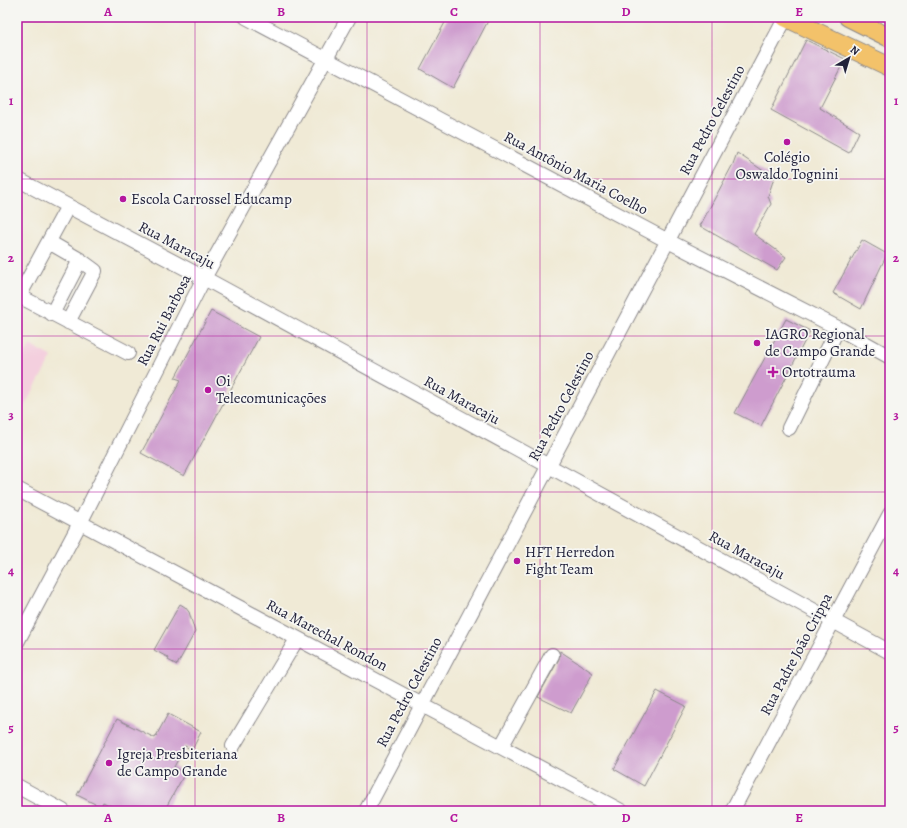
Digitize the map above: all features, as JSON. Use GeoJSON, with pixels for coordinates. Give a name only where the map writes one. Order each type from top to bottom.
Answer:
{"type":"FeatureCollection","features":[{"type":"Feature","properties":{"kind":"main road"},"geometry":{"type":"LineString","coordinates":[[786,17],[890,67]]}},
{"type":"Feature","properties":{"kind":"main road"},"geometry":{"type":"LineString","coordinates":[[848,17],[890,38]]}},
{"type":"Feature","properties":{"kind":"street","name":"Rua Antônio Maria Coelho"},"geometry":{"type":"LineString","coordinates":[[246,17],[668,241],[838,328],[890,357]]}},
{"type":"Feature","properties":{"kind":"street","name":"Rua Rui Barbosa"},"geometry":{"type":"LineString","coordinates":[[17,642],[80,523],[204,278],[349,17]]}},
{"type":"Feature","properties":{"kind":"street","name":"Rua Pedro Celestino"},"geometry":{"type":"LineString","coordinates":[[366,811],[786,17]]}},
{"type":"Feature","properties":{"kind":"street","name":"Rua Maracaju"},"geometry":{"type":"LineString","coordinates":[[17,179],[204,278],[890,652]]}},
{"type":"Feature","properties":{"kind":"street"},"geometry":{"type":"LineString","coordinates":[[68,206],[18,298],[128,353]]}},
{"type":"Feature","properties":{"kind":"street"},"geometry":{"type":"LineString","coordinates":[[49,242],[80,260],[95,271],[68,322]]}},
{"type":"Feature","properties":{"kind":"street"},"geometry":{"type":"LineString","coordinates":[[52,314],[80,260]]}},
{"type":"Feature","properties":{"kind":"street"},"geometry":{"type":"LineString","coordinates":[[789,428],[838,328]]}},
{"type":"Feature","properties":{"kind":"street","name":"Rua Marechal Rondon"},"geometry":{"type":"LineString","coordinates":[[17,489],[621,811]]}},
{"type":"Feature","properties":{"kind":"street","name":"Rua Padre João Crippa"},"geometry":{"type":"LineString","coordinates":[[732,811],[890,514]]}},
{"type":"Feature","properties":{"kind":"street"},"geometry":{"type":"LineString","coordinates":[[233,746],[298,639]]}},
{"type":"Feature","properties":{"kind":"street"},"geometry":{"type":"LineString","coordinates":[[502,747],[552,655]]}},
{"type":"Feature","properties":{"kind":"street"},"geometry":{"type":"LineString","coordinates":[[17,786],[62,811]]}},
{"type":"Feature","properties":{"kind":"shaded area"},"geometry":{"type":"Polygon","coordinates":[[[30,345],[52,357],[17,419],[17,370],[30,345]]]}},
{"type":"Feature","properties":{"kind":"building"},"geometry":{"type":"Polygon","coordinates":[[[448,17],[490,17],[453,88],[420,69],[448,17]]]}},
{"type":"Feature","properties":{"kind":"building"},"geometry":{"type":"Polygon","coordinates":[[[806,40],[845,59],[820,108],[859,132],[849,153],[771,110],[806,40]]]}},
{"type":"Feature","properties":{"kind":"building"},"geometry":{"type":"Polygon","coordinates":[[[737,153],[774,178],[768,196],[771,204],[754,234],[786,257],[777,270],[700,226],[733,164],[737,153]]]}},
{"type":"Feature","properties":{"kind":"building"},"geometry":{"type":"Polygon","coordinates":[[[862,240],[887,254],[861,309],[833,293],[862,240]]]}},
{"type":"Feature","properties":{"kind":"building","name":"Oi Telecomunicações"},"geometry":{"type":"Polygon","coordinates":[[[211,311],[259,337],[184,476],[141,453],[181,380],[175,378],[211,311]]]}},
{"type":"Feature","properties":{"kind":"building","name":"Ortotrauma"},"geometry":{"type":"Polygon","coordinates":[[[786,319],[810,331],[761,426],[735,413],[786,319]]]}},
{"type":"Feature","properties":{"kind":"building"},"geometry":{"type":"Polygon","coordinates":[[[180,604],[189,612],[195,632],[177,665],[168,660],[169,658],[154,650],[180,604]]]}},
{"type":"Feature","properties":{"kind":"building"},"geometry":{"type":"Polygon","coordinates":[[[560,651],[593,673],[571,713],[538,697],[559,659],[560,651]]]}},
{"type":"Feature","properties":{"kind":"building"},"geometry":{"type":"Polygon","coordinates":[[[657,691],[686,706],[644,786],[614,769],[657,691]]]}},
{"type":"Feature","properties":{"kind":"building"},"geometry":{"type":"Polygon","coordinates":[[[168,714],[201,732],[192,750],[185,746],[174,767],[185,773],[164,811],[121,811],[103,802],[101,807],[77,795],[117,719],[155,738],[168,714]]]}},
{"type":"Feature","properties":{"kind":"place","name":"Colégio Oswaldo Tognini"},"geometry":{"type":"Point","coordinates":[787,142]}},
{"type":"Feature","properties":{"kind":"place","name":"Escola Carrossel Educamp"},"geometry":{"type":"Point","coordinates":[123,199]}},
{"type":"Feature","properties":{"kind":"place","name":"IAGRO Regional de Campo Grande"},"geometry":{"type":"Point","coordinates":[757,343]}},
{"type":"Feature","properties":{"kind":"place","name":"Ortotrauma"},"geometry":{"type":"Point","coordinates":[773,372]}},
{"type":"Feature","properties":{"kind":"place","name":"Oi Telecomunicações"},"geometry":{"type":"Point","coordinates":[208,390]}},
{"type":"Feature","properties":{"kind":"place","name":"HFT Herredon Fight Team"},"geometry":{"type":"Point","coordinates":[517,561]}},
{"type":"Feature","properties":{"kind":"place","name":"Igreja Presbiteriana de Campo Grande"},"geometry":{"type":"Point","coordinates":[109,763]}}]}
